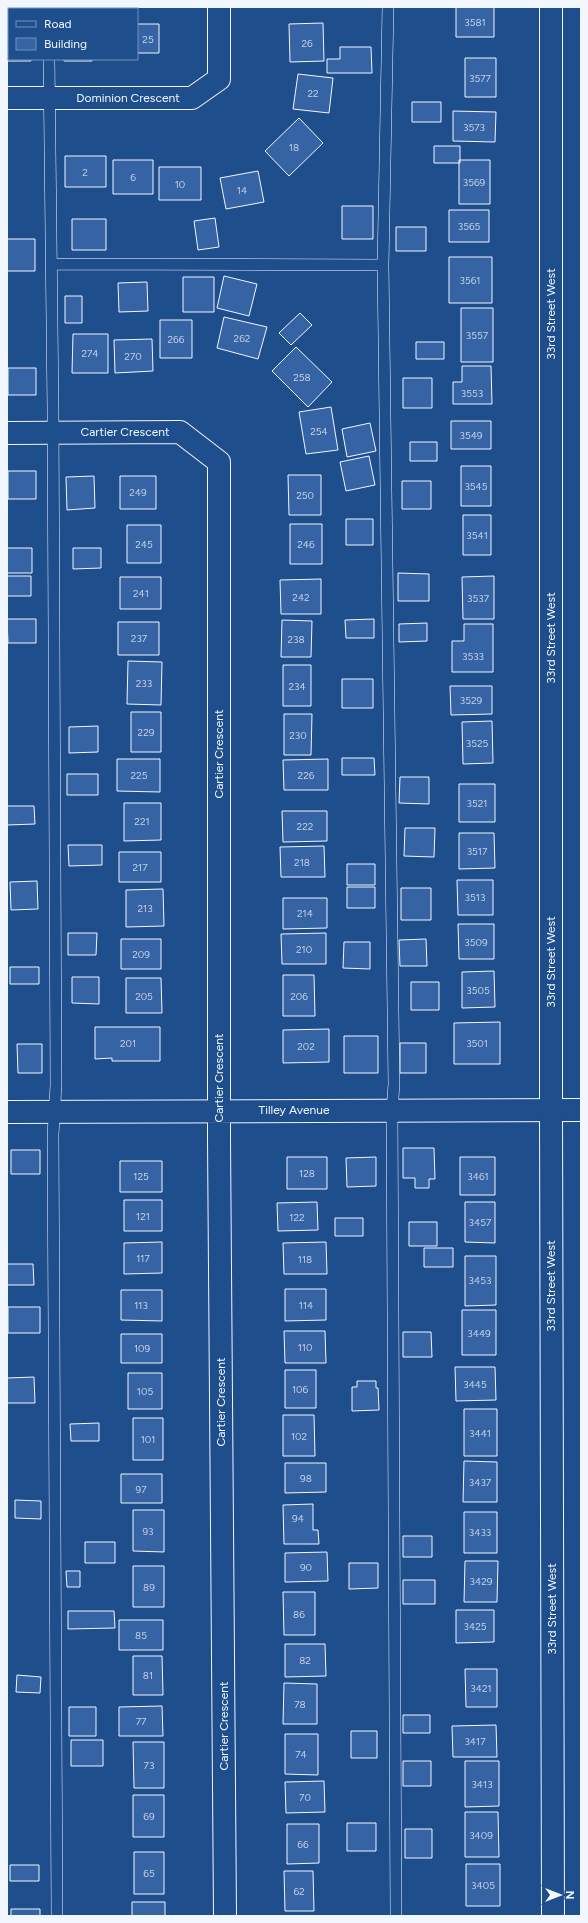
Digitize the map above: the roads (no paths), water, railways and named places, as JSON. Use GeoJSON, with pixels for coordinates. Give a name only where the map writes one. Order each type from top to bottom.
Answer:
{"type":"FeatureCollection","features":[{"type":"Feature","properties":{"kind":"street","name":"Dominion Crescent"},"geometry":{"type":"LineString","coordinates":[[7,98],[192,98],[219,79],[219,7]]}},
{"type":"Feature","properties":{"kind":"street","name":"33rd Street West"},"geometry":{"type":"LineString","coordinates":[[551,7],[553,1916]]}},
{"type":"Feature","properties":{"kind":"street","name":"Cartier Crescent"},"geometry":{"type":"LineString","coordinates":[[7,433],[180,432],[219,462],[220,1111],[225,1916]]}},
{"type":"Feature","properties":{"kind":"street","name":"Tilley Avenue"},"geometry":{"type":"LineString","coordinates":[[7,1112],[581,1110]]}},
{"type":"Feature","properties":{"kind":"lane"},"geometry":{"type":"LineString","coordinates":[[388,7],[383,265],[394,1084],[392,1111],[396,1916]]}},
{"type":"Feature","properties":{"kind":"lane"},"geometry":{"type":"LineString","coordinates":[[49,60],[53,432],[55,1112],[53,1151],[57,1916]]}},
{"type":"Feature","properties":{"kind":"lane"},"geometry":{"type":"LineString","coordinates":[[51,264],[383,265]]}}]}
